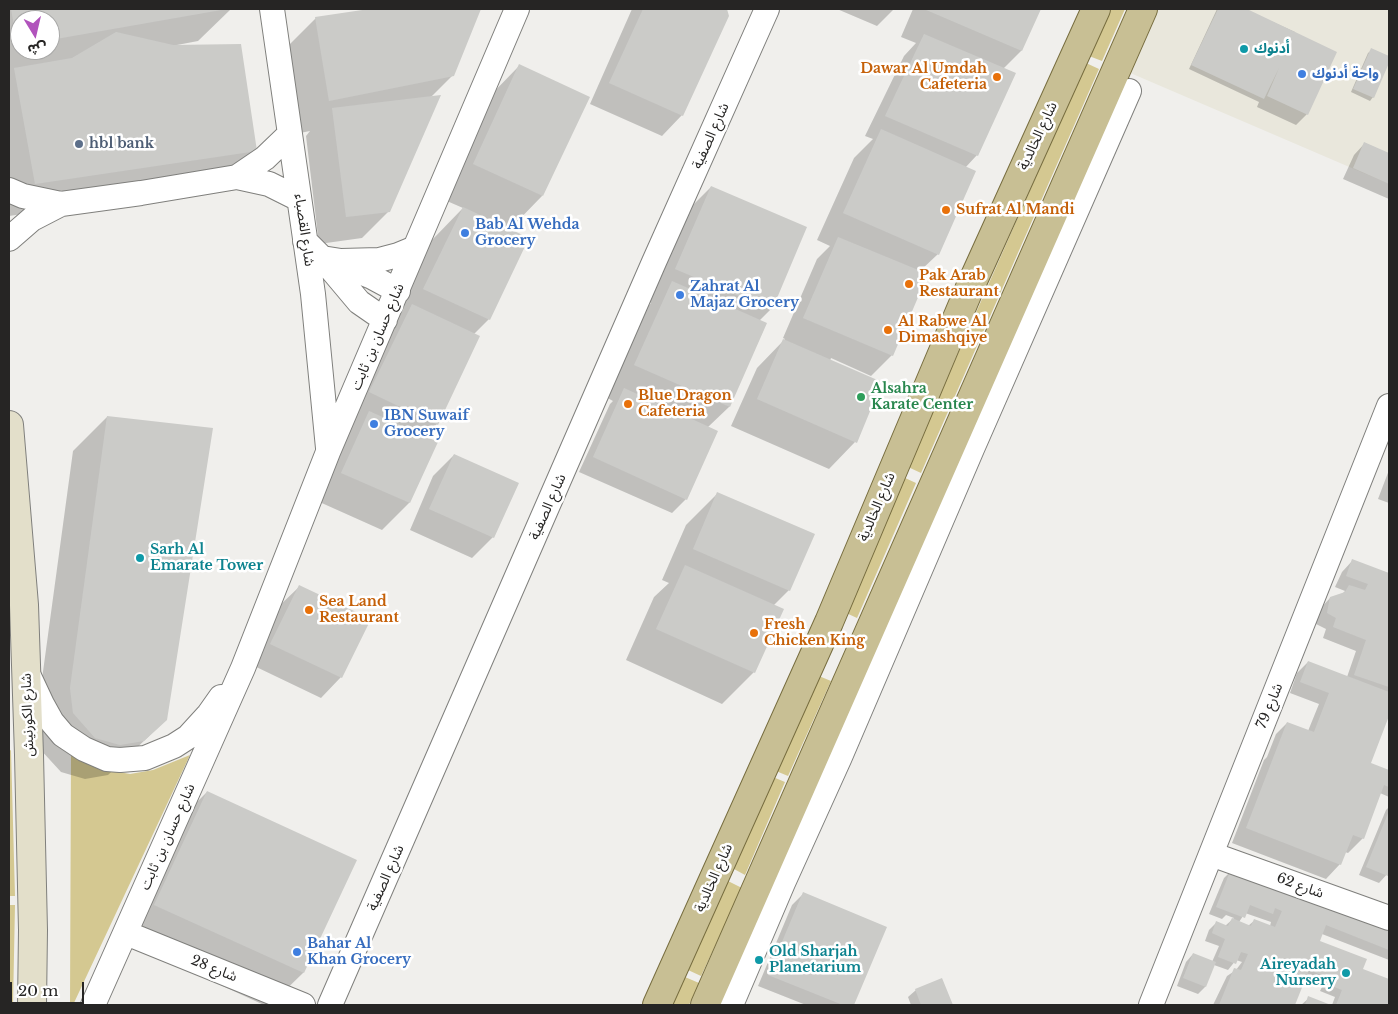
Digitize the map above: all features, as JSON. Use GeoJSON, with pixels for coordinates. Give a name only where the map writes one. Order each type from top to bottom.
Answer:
{"type":"FeatureCollection","features":[{"type":"Feature","properties":{"kind":"main road","name":"شارع الخالدية"},"geometry":{"type":"LineString","coordinates":[[657,1005],[828,622],[971,284],[1096,9]]}},
{"type":"Feature","properties":{"kind":"main road"},"geometry":{"type":"LineString","coordinates":[[706,1005],[770,885],[1143,9]]}},
{"type":"Feature","properties":{"kind":"main road","name":"شارع الكورنيش"},"geometry":{"type":"LineString","coordinates":[[9,425],[19,541],[26,669],[33,921],[32,1005]]}},
{"type":"Feature","properties":{"kind":"street","name":"شارع القصباء"},"geometry":{"type":"LineString","coordinates":[[272,9],[319,346],[328,452]]}},
{"type":"Feature","properties":{"kind":"street","name":"شارع حسان بن ثابت"},"geometry":{"type":"LineString","coordinates":[[93,1005],[243,668],[328,452],[517,9]]}},
{"type":"Feature","properties":{"kind":"street","name":"شارع الصفية"},"geometry":{"type":"LineString","coordinates":[[330,1005],[654,262],[767,9]]}},
{"type":"Feature","properties":{"kind":"street"},"geometry":{"type":"LineString","coordinates":[[731,1005],[770,885],[840,757],[1129,90]]}},
{"type":"Feature","properties":{"kind":"street"},"geometry":{"type":"LineString","coordinates":[[237,177],[265,158],[290,134]]}},
{"type":"Feature","properties":{"kind":"street"},"geometry":{"type":"LineString","coordinates":[[9,238],[32,219],[61,204],[237,177],[269,184],[299,199]]}},
{"type":"Feature","properties":{"kind":"street"},"geometry":{"type":"LineString","coordinates":[[9,190],[23,196],[61,204]]}},
{"type":"Feature","properties":{"kind":"street"},"geometry":{"type":"LineString","coordinates":[[305,241],[359,302],[385,320]]}},
{"type":"Feature","properties":{"kind":"street"},"geometry":{"type":"LineString","coordinates":[[322,258],[350,261],[379,260],[415,248]]}},
{"type":"Feature","properties":{"kind":"street"},"geometry":{"type":"LineString","coordinates":[[322,258],[372,277],[398,291]]}},
{"type":"Feature","properties":{"kind":"street","name":"شارع 79"},"geometry":{"type":"LineString","coordinates":[[1151,1005],[1389,406]]}},
{"type":"Feature","properties":{"kind":"street","name":"شارع حسان بن ثابت"},"geometry":{"type":"LineString","coordinates":[[26,669],[52,722],[63,735],[84,749],[107,759],[120,760],[145,758],[160,754],[188,737],[209,714],[243,668]]}},
{"type":"Feature","properties":{"kind":"street","name":"شارع 62"},"geometry":{"type":"LineString","coordinates":[[1211,854],[1389,918]]}},
{"type":"Feature","properties":{"kind":"street","name":"شارع 28"},"geometry":{"type":"LineString","coordinates":[[126,932],[303,1005]]}},
{"type":"Feature","properties":{"kind":"shaded area"},"geometry":{"type":"Polygon","coordinates":[[[1110,9],[1125,9],[1102,61],[1089,56],[1110,9]]]}},
{"type":"Feature","properties":{"kind":"shaded area","name":"أدنوك"},"geometry":{"type":"Polygon","coordinates":[[[1156,9],[1389,9],[1389,184],[1128,72],[1156,9]]]}},
{"type":"Feature","properties":{"kind":"shaded area"},"geometry":{"type":"Polygon","coordinates":[[[1086,63],[1099,69],[921,473],[908,467],[1086,63]]]}},
{"type":"Feature","properties":{"kind":"shaded area"},"geometry":{"type":"Polygon","coordinates":[[[903,477],[916,483],[857,618],[844,612],[903,477]]]}},
{"type":"Feature","properties":{"kind":"shaded area"},"geometry":{"type":"Polygon","coordinates":[[[819,676],[831,681],[788,776],[776,771],[819,676]]]}},
{"type":"Feature","properties":{"kind":"shaded area"},"geometry":{"type":"Polygon","coordinates":[[[11,750],[15,896],[9,896],[9,751],[11,750]]]}},
{"type":"Feature","properties":{"kind":"shaded area"},"geometry":{"type":"Polygon","coordinates":[[[71,755],[96,768],[130,774],[153,770],[190,755],[73,1005],[70,1005],[71,755]]]}},
{"type":"Feature","properties":{"kind":"shaded area"},"geometry":{"type":"Polygon","coordinates":[[[773,777],[785,782],[745,875],[734,869],[773,777]]]}},
{"type":"Feature","properties":{"kind":"shaded area"},"geometry":{"type":"Polygon","coordinates":[[[728,881],[742,888],[701,976],[688,970],[728,881]]]}},
{"type":"Feature","properties":{"kind":"shaded area"},"geometry":{"type":"Polygon","coordinates":[[[9,905],[15,905],[13,1005],[9,1005],[9,905]]]}},
{"type":"Feature","properties":{"kind":"shaded area"},"geometry":{"type":"Polygon","coordinates":[[[685,977],[699,983],[689,1005],[673,1005],[685,977]]]}},
{"type":"Feature","properties":{"kind":"building"},"geometry":{"type":"Polygon","coordinates":[[[221,9],[60,38],[60,10],[11,10],[221,9]]]}},
{"type":"Feature","properties":{"kind":"building"},"geometry":{"type":"Polygon","coordinates":[[[369,9],[481,9],[454,76],[329,101],[315,17],[369,9]]]}},
{"type":"Feature","properties":{"kind":"building"},"geometry":{"type":"Polygon","coordinates":[[[643,9],[727,9],[729,16],[683,116],[609,83],[643,9]]]}},
{"type":"Feature","properties":{"kind":"building"},"geometry":{"type":"Polygon","coordinates":[[[924,9],[1041,9],[1022,51],[924,9]]]}},
{"type":"Feature","properties":{"kind":"building","name":"أدنوك"},"geometry":{"type":"Polygon","coordinates":[[[1218,9],[1247,9],[1337,52],[1308,115],[1267,96],[1279,68],[1264,99],[1191,65],[1218,9]]]}},
{"type":"Feature","properties":{"kind":"building"},"geometry":{"type":"Polygon","coordinates":[[[116,32],[173,45],[241,44],[257,151],[35,184],[14,68],[72,58],[116,32]]]}},
{"type":"Feature","properties":{"kind":"building"},"geometry":{"type":"Polygon","coordinates":[[[924,34],[1016,73],[978,156],[885,116],[924,34]]]}},
{"type":"Feature","properties":{"kind":"building"},"geometry":{"type":"Polygon","coordinates":[[[1371,48],[1389,56],[1389,63],[1374,98],[1353,89],[1371,48]]]}},
{"type":"Feature","properties":{"kind":"building"},"geometry":{"type":"Polygon","coordinates":[[[519,64],[590,97],[543,196],[473,164],[519,64]]]}},
{"type":"Feature","properties":{"kind":"building"},"geometry":{"type":"Polygon","coordinates":[[[441,95],[390,212],[346,217],[332,108],[441,95]]]}},
{"type":"Feature","properties":{"kind":"building"},"geometry":{"type":"Polygon","coordinates":[[[881,129],[976,171],[939,255],[843,213],[881,129]]]}},
{"type":"Feature","properties":{"kind":"building"},"geometry":{"type":"Polygon","coordinates":[[[1364,142],[1389,153],[1389,184],[1353,168],[1364,142]]]}},
{"type":"Feature","properties":{"kind":"building"},"geometry":{"type":"Polygon","coordinates":[[[711,186],[807,227],[772,310],[675,269],[711,186]]]}},
{"type":"Feature","properties":{"kind":"building"},"geometry":{"type":"Polygon","coordinates":[[[463,207],[529,238],[490,320],[423,289],[463,207]]]}},
{"type":"Feature","properties":{"kind":"building"},"geometry":{"type":"Polygon","coordinates":[[[838,237],[928,274],[893,356],[803,318],[838,237]]]}},
{"type":"Feature","properties":{"kind":"building"},"geometry":{"type":"Polygon","coordinates":[[[672,281],[767,323],[730,407],[634,365],[672,281]]]}},
{"type":"Feature","properties":{"kind":"building"},"geometry":{"type":"Polygon","coordinates":[[[412,304],[480,336],[438,425],[369,392],[412,304]]]}},
{"type":"Feature","properties":{"kind":"building"},"geometry":{"type":"Polygon","coordinates":[[[783,339],[882,382],[857,443],[757,399],[783,339]]]}},
{"type":"Feature","properties":{"kind":"building"},"geometry":{"type":"Polygon","coordinates":[[[624,388],[718,431],[687,500],[593,457],[624,388]]]}},
{"type":"Feature","properties":{"kind":"building"},"geometry":{"type":"Polygon","coordinates":[[[369,411],[438,442],[410,503],[341,473],[369,411]]]}},
{"type":"Feature","properties":{"kind":"building","name":"Sarh Al Emarate Tower"},"geometry":{"type":"Polygon","coordinates":[[[107,416],[213,428],[167,720],[144,741],[120,745],[95,738],[73,713],[70,688],[107,416]]]}},
{"type":"Feature","properties":{"kind":"building"},"geometry":{"type":"Polygon","coordinates":[[[454,454],[519,483],[494,538],[429,509],[454,454]]]}},
{"type":"Feature","properties":{"kind":"building"},"geometry":{"type":"Polygon","coordinates":[[[717,492],[815,534],[790,591],[693,549],[717,492]]]}},
{"type":"Feature","properties":{"kind":"building"},"geometry":{"type":"Polygon","coordinates":[[[1352,559],[1389,573],[1389,687],[1354,675],[1366,640],[1333,627],[1336,618],[1327,613],[1330,597],[1345,592],[1349,585],[1365,590],[1368,584],[1346,576],[1352,559]]]}},
{"type":"Feature","properties":{"kind":"building"},"geometry":{"type":"Polygon","coordinates":[[[685,565],[784,609],[755,673],[656,629],[685,565]]]}},
{"type":"Feature","properties":{"kind":"building"},"geometry":{"type":"Polygon","coordinates":[[[299,585],[371,619],[342,678],[270,644],[299,585]]]}},
{"type":"Feature","properties":{"kind":"building"},"geometry":{"type":"Polygon","coordinates":[[[1308,661],[1389,692],[1389,716],[1371,763],[1389,770],[1389,787],[1384,785],[1364,839],[1353,835],[1341,865],[1246,828],[1287,722],[1314,732],[1329,693],[1300,682],[1308,661]]]}},
{"type":"Feature","properties":{"kind":"building"},"geometry":{"type":"Polygon","coordinates":[[[207,791],[357,860],[304,973],[154,905],[207,791]]]}},
{"type":"Feature","properties":{"kind":"building"},"geometry":{"type":"Polygon","coordinates":[[[1389,811],[1389,873],[1388,876],[1366,867],[1389,811]]]}},
{"type":"Feature","properties":{"kind":"building"},"geometry":{"type":"Polygon","coordinates":[[[1231,869],[1389,931],[1389,950],[1326,925],[1320,941],[1367,959],[1363,969],[1389,979],[1389,1005],[1336,1005],[1342,990],[1327,984],[1329,978],[1309,970],[1295,1005],[1219,1005],[1234,968],[1241,970],[1248,954],[1241,952],[1236,964],[1218,957],[1225,939],[1212,933],[1216,921],[1228,926],[1232,918],[1251,926],[1254,919],[1275,927],[1282,911],[1275,908],[1273,914],[1250,905],[1245,918],[1216,907],[1231,869]]]}},
{"type":"Feature","properties":{"kind":"building"},"geometry":{"type":"Polygon","coordinates":[[[803,892],[887,927],[854,1005],[843,1005],[768,975],[803,892]]]}},
{"type":"Feature","properties":{"kind":"building"},"geometry":{"type":"Polygon","coordinates":[[[1193,953],[1216,962],[1206,987],[1183,978],[1193,953]]]}},
{"type":"Feature","properties":{"kind":"building"},"geometry":{"type":"Polygon","coordinates":[[[942,978],[953,1005],[921,1005],[915,989],[942,978]]]}},
{"type":"Feature","properties":{"kind":"building"},"geometry":{"type":"Polygon","coordinates":[[[1308,996],[1331,1005],[1305,1005],[1308,996]]]}},
{"type":"Feature","properties":{"kind":"place","name":"أدنوك"},"geometry":{"type":"Point","coordinates":[1244,49]}},
{"type":"Feature","properties":{"kind":"place","name":"واحة أدنوك"},"geometry":{"type":"Point","coordinates":[1302,74]}},
{"type":"Feature","properties":{"kind":"place","name":"Dawar Al Umdah Cafeteria"},"geometry":{"type":"Point","coordinates":[997,77]}},
{"type":"Feature","properties":{"kind":"place","name":"hbl bank"},"geometry":{"type":"Point","coordinates":[79,144]}},
{"type":"Feature","properties":{"kind":"place","name":"Sufrat Al Mandi"},"geometry":{"type":"Point","coordinates":[946,210]}},
{"type":"Feature","properties":{"kind":"place","name":"Bab Al Wehda Grocery"},"geometry":{"type":"Point","coordinates":[465,233]}},
{"type":"Feature","properties":{"kind":"place","name":"Pak Arab Restaurant"},"geometry":{"type":"Point","coordinates":[909,284]}},
{"type":"Feature","properties":{"kind":"place","name":"Zahrat Al Majaz Grocery"},"geometry":{"type":"Point","coordinates":[680,295]}},
{"type":"Feature","properties":{"kind":"place","name":"Al Rabwe Al Dimashqiye"},"geometry":{"type":"Point","coordinates":[888,330]}},
{"type":"Feature","properties":{"kind":"place","name":"Alsahra Karate Center"},"geometry":{"type":"Point","coordinates":[861,397]}},
{"type":"Feature","properties":{"kind":"place","name":"Blue Dragon Cafeteria"},"geometry":{"type":"Point","coordinates":[628,404]}},
{"type":"Feature","properties":{"kind":"place","name":"IBN Suwaif Grocery"},"geometry":{"type":"Point","coordinates":[374,424]}},
{"type":"Feature","properties":{"kind":"place","name":"Sarh Al Emarate Tower"},"geometry":{"type":"Point","coordinates":[140,558]}},
{"type":"Feature","properties":{"kind":"place","name":"Sea Land Restaurant"},"geometry":{"type":"Point","coordinates":[309,610]}},
{"type":"Feature","properties":{"kind":"place","name":"Fresh Chicken King"},"geometry":{"type":"Point","coordinates":[754,633]}},
{"type":"Feature","properties":{"kind":"place","name":"Bahar Al Khan Grocery"},"geometry":{"type":"Point","coordinates":[297,952]}},
{"type":"Feature","properties":{"kind":"place","name":"Old Sharjah Planetarium"},"geometry":{"type":"Point","coordinates":[759,960]}},
{"type":"Feature","properties":{"kind":"place","name":"Aireyadah Nursery"},"geometry":{"type":"Point","coordinates":[1346,973]}}]}
